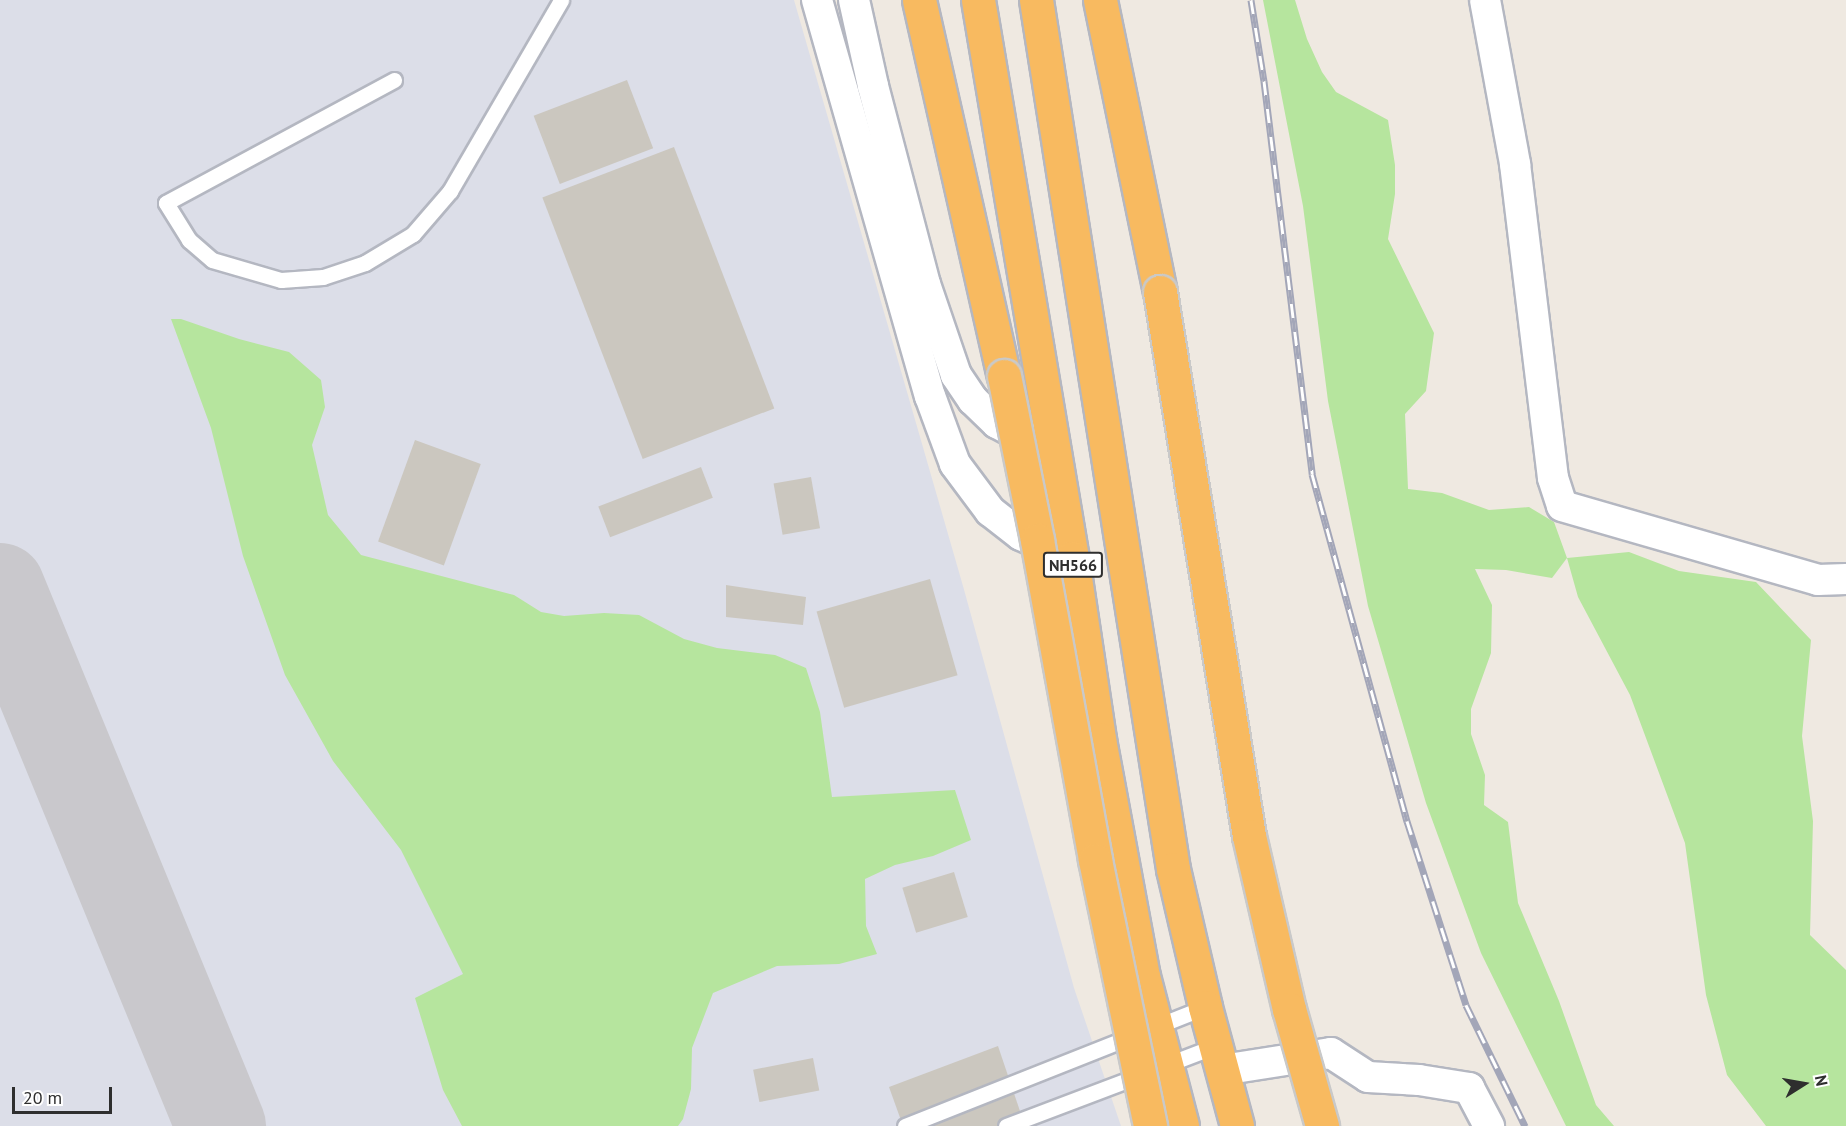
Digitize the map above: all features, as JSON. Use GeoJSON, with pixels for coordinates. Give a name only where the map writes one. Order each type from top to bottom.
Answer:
{"type":"FeatureCollection","features":[{"type":"Feature","properties":{"kind":"highway"},"geometry":{"type":"LineString","coordinates":[[919,0],[1004,376],[1037,540],[1095,860],[1150,1126]]}},
{"type":"Feature","properties":{"kind":"highway","name":"NH566"},"geometry":{"type":"LineString","coordinates":[[978,0],[1072,558],[1103,762],[1143,976],[1182,1126]]}},
{"type":"Feature","properties":{"kind":"highway","name":"NH566"},"geometry":{"type":"LineString","coordinates":[[1036,0],[1173,869],[1205,1006],[1237,1126]]}},
{"type":"Feature","properties":{"kind":"highway"},"geometry":{"type":"LineString","coordinates":[[1100,0],[1160,292],[1249,836],[1289,1009],[1322,1126]]}},
{"type":"Feature","properties":{"kind":"street"},"geometry":{"type":"LineString","coordinates":[[817,0],[930,396],[955,464],[990,511],[1021,535],[1072,558]]}},
{"type":"Feature","properties":{"kind":"street"},"geometry":{"type":"LineString","coordinates":[[854,0],[873,86],[925,284],[956,375],[973,400],[997,423],[1020,435],[1053,443]]}},
{"type":"Feature","properties":{"kind":"street"},"geometry":{"type":"LineString","coordinates":[[1485,0],[1515,164],[1553,478],[1562,507],[1818,580],[1846,579]]}},
{"type":"Feature","properties":{"kind":"street"},"geometry":{"type":"LineString","coordinates":[[1218,1058],[1331,1053],[1368,1077],[1419,1080],[1469,1088],[1489,1126]]}},
{"type":"Feature","properties":{"kind":"lane"},"geometry":{"type":"LineString","coordinates":[[394,80],[166,203],[189,240],[212,260],[281,280],[323,277],[365,263],[413,234],[450,191],[561,0]]}},
{"type":"Feature","properties":{"kind":"lane"},"geometry":{"type":"LineString","coordinates":[[905,1126],[1205,1006]]}},
{"type":"Feature","properties":{"kind":"lane"},"geometry":{"type":"LineString","coordinates":[[1006,1126],[1166,1065],[1218,1058]]}},
{"type":"Feature","properties":{"kind":"shaded area"},"geometry":{"type":"Polygon","coordinates":[[[0,0],[794,0],[963,586],[1074,988],[1121,1126],[0,1126],[0,0]]]}},
{"type":"Feature","properties":{"kind":"green space"},"geometry":{"type":"Polygon","coordinates":[[[1263,0],[1295,0],[1307,39],[1322,72],[1336,92],[1388,120],[1395,165],[1395,194],[1388,239],[1434,333],[1426,391],[1405,414],[1408,489],[1442,493],[1489,510],[1529,507],[1554,522],[1567,558],[1552,578],[1506,570],[1475,569],[1492,605],[1491,653],[1471,709],[1471,734],[1485,775],[1484,805],[1508,822],[1518,903],[1559,1001],[1596,1105],[1614,1126],[1566,1126],[1481,953],[1426,803],[1368,606],[1328,401],[1303,206],[1263,0]]]}},
{"type":"Feature","properties":{"kind":"green space"},"geometry":{"type":"Polygon","coordinates":[[[171,319],[181,319],[239,339],[289,352],[321,380],[325,407],[312,445],[328,515],[361,555],[514,595],[541,612],[564,616],[604,613],[639,615],[684,639],[717,648],[775,655],[806,668],[820,712],[832,797],[955,790],[971,840],[933,856],[895,865],[865,879],[866,926],[877,954],[839,964],[777,966],[713,993],[692,1048],[691,1089],[683,1119],[678,1126],[462,1126],[443,1090],[415,998],[463,974],[401,850],[333,761],[285,675],[243,556],[211,428],[171,319]]]}},
{"type":"Feature","properties":{"kind":"green space"},"geometry":{"type":"Polygon","coordinates":[[[1629,552],[1679,571],[1756,582],[1811,640],[1802,736],[1813,821],[1810,935],[1846,970],[1846,1126],[1766,1126],[1727,1075],[1706,995],[1685,843],[1630,695],[1578,597],[1567,558],[1629,552]]]}},
{"type":"Feature","properties":{"kind":"building"},"geometry":{"type":"Polygon","coordinates":[[[627,80],[653,148],[560,184],[534,116],[627,80]]]}},
{"type":"Feature","properties":{"kind":"building"},"geometry":{"type":"Polygon","coordinates":[[[674,147],[774,408],[643,459],[542,198],[674,147]]]}},
{"type":"Feature","properties":{"kind":"building"},"geometry":{"type":"Polygon","coordinates":[[[415,440],[481,464],[444,565],[378,541],[415,440]]]}},
{"type":"Feature","properties":{"kind":"building"},"geometry":{"type":"Polygon","coordinates":[[[701,467],[713,498],[610,537],[598,506],[701,467]]]}},
{"type":"Feature","properties":{"kind":"building"},"geometry":{"type":"Polygon","coordinates":[[[811,477],[820,528],[783,535],[774,484],[811,477]]]}},
{"type":"Feature","properties":{"kind":"building"},"geometry":{"type":"Polygon","coordinates":[[[930,579],[958,675],[844,708],[817,612],[930,579]]]}},
{"type":"Feature","properties":{"kind":"building"},"geometry":{"type":"Polygon","coordinates":[[[726,585],[806,597],[803,625],[726,617],[726,585]]]}},
{"type":"Feature","properties":{"kind":"building"},"geometry":{"type":"Polygon","coordinates":[[[954,872],[968,917],[916,933],[902,888],[954,872]]]}},
{"type":"Feature","properties":{"kind":"building"},"geometry":{"type":"Polygon","coordinates":[[[998,1046],[1025,1126],[903,1126],[889,1087],[998,1046]]]}},
{"type":"Feature","properties":{"kind":"building"},"geometry":{"type":"Polygon","coordinates":[[[813,1058],[819,1090],[759,1102],[753,1070],[813,1058]]]}},
{"type":"Feature","properties":{"kind":"taxiway"},"geometry":{"type":"LineString","coordinates":[[0,588],[221,1126]]}},
{"type":"Feature","properties":{"kind":"railway"},"geometry":{"type":"LineString","coordinates":[[1251,0],[1264,81],[1312,474],[1407,821],[1466,1005],[1525,1126]]}}]}
